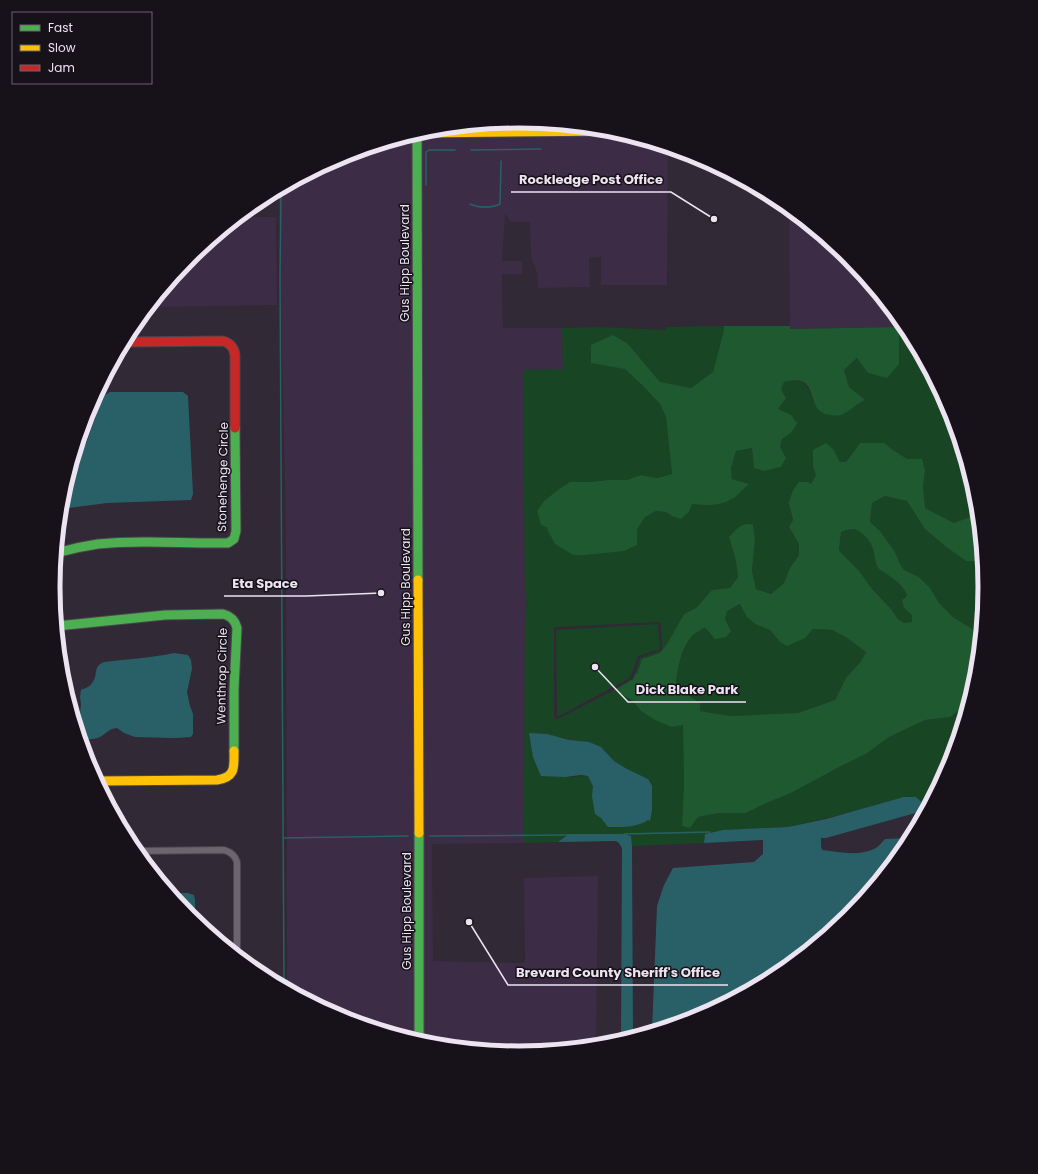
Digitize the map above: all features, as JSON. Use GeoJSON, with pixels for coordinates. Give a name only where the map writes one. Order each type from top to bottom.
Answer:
{"type":"FeatureCollection","features":[{"type":"Feature","properties":{"kind":"street"},"geometry":{"type":"LineString","coordinates":[[496,129],[529,128]]}},
{"type":"Feature","properties":{"kind":"street","name":"Gus Hipp Boulevard"},"geometry":{"type":"LineString","coordinates":[[418,140],[419,1035]]}},
{"type":"Feature","properties":{"kind":"street","name":"Stonehenge Circle"},"geometry":{"type":"LineString","coordinates":[[62,551],[73,548],[110,543],[228,543],[234,539],[236,532],[235,350],[228,342],[223,341],[131,342]]}},
{"type":"Feature","properties":{"kind":"street","name":"Wenthrop Circle"},"geometry":{"type":"LineString","coordinates":[[62,625],[165,614],[222,614],[228,615],[236,622],[233,773],[224,780],[103,780]]}},
{"type":"Feature","properties":{"kind":"street"},"geometry":{"type":"LineString","coordinates":[[144,851],[224,850],[233,854],[237,862],[237,949]]}},
{"type":"Feature","properties":{"kind":"shaded area"},"geometry":{"type":"Polygon","coordinates":[[[596,135],[668,152],[667,286],[601,285],[601,257],[589,258],[590,287],[538,288],[537,273],[531,256],[530,222],[511,222],[505,213],[502,261],[522,261],[522,274],[502,274],[503,328],[562,328],[563,369],[523,370],[526,612],[523,843],[432,844],[433,961],[525,963],[524,878],[598,876],[596,1039],[549,1045],[489,1045],[459,1042],[422,1035],[420,139],[435,136],[596,135]]]}},
{"type":"Feature","properties":{"kind":"shaded area"},"geometry":{"type":"Polygon","coordinates":[[[413,141],[416,1034],[371,1022],[316,999],[287,984],[286,528],[279,196],[290,189],[316,175],[371,152],[413,141]]]}},
{"type":"Feature","properties":{"kind":"shaded area"},"geometry":{"type":"Polygon","coordinates":[[[789,216],[822,242],[844,262],[864,284],[897,327],[790,329],[789,216]]]}},
{"type":"Feature","properties":{"kind":"shaded area"},"geometry":{"type":"Polygon","coordinates":[[[248,217],[276,217],[277,305],[156,307],[194,262],[216,242],[248,217]]]}},
{"type":"Feature","properties":{"kind":"green space"},"geometry":{"type":"Polygon","coordinates":[[[724,326],[713,372],[691,388],[660,382],[628,344],[625,369],[660,404],[666,417],[672,474],[657,478],[641,475],[627,480],[570,482],[544,501],[537,511],[548,528],[573,555],[624,551],[637,545],[636,529],[645,517],[656,511],[666,512],[672,516],[689,512],[692,504],[710,504],[724,502],[729,499],[749,484],[732,479],[731,468],[736,451],[752,448],[754,468],[764,471],[781,467],[780,447],[782,439],[791,433],[796,422],[794,419],[777,409],[786,398],[781,392],[781,387],[784,382],[797,381],[804,383],[809,390],[813,402],[857,404],[864,400],[849,387],[844,370],[858,358],[899,364],[899,329],[931,384],[954,439],[969,497],[972,516],[954,523],[925,508],[923,486],[925,470],[922,459],[907,459],[885,443],[860,443],[846,462],[840,462],[834,450],[813,466],[816,475],[811,484],[808,482],[793,490],[788,503],[793,520],[789,528],[799,544],[799,555],[790,568],[784,583],[771,594],[756,589],[752,571],[755,539],[753,525],[729,537],[736,561],[738,577],[730,588],[712,590],[696,608],[684,614],[667,644],[660,653],[642,659],[637,674],[635,674],[640,658],[662,650],[660,622],[554,628],[554,718],[558,719],[614,690],[632,700],[641,711],[683,725],[684,783],[682,826],[690,828],[698,817],[718,813],[746,813],[791,793],[866,754],[889,737],[925,720],[950,717],[961,709],[954,735],[943,763],[924,804],[916,797],[788,827],[723,830],[705,834],[704,843],[632,846],[631,836],[569,834],[558,842],[523,843],[526,599],[523,370],[563,369],[562,328],[600,327],[666,330],[666,327],[724,326]],[[561,737],[565,777],[588,776],[593,786],[593,796],[601,818],[608,827],[649,821],[648,779],[614,761],[601,747],[561,737]]]}},
{"type":"Feature","properties":{"kind":"green space"},"geometry":{"type":"Polygon","coordinates":[[[724,326],[790,326],[790,329],[897,327],[899,329],[899,364],[887,378],[868,373],[857,358],[844,370],[849,387],[865,400],[839,416],[824,414],[819,411],[805,383],[797,381],[784,382],[781,389],[786,398],[778,409],[791,415],[796,422],[798,422],[791,433],[782,439],[780,447],[786,458],[781,467],[764,471],[754,468],[752,448],[736,451],[731,468],[732,479],[749,484],[734,498],[724,503],[715,505],[692,504],[689,512],[681,519],[666,512],[656,511],[645,517],[637,529],[637,545],[624,551],[573,555],[555,544],[547,529],[548,528],[541,525],[537,511],[544,501],[570,482],[627,480],[641,475],[657,478],[672,474],[666,417],[660,404],[625,369],[591,363],[591,345],[613,335],[628,344],[660,382],[691,388],[713,372],[724,326]]]}},
{"type":"Feature","properties":{"kind":"green space"},"geometry":{"type":"Polygon","coordinates":[[[826,443],[834,450],[840,462],[846,462],[860,443],[885,443],[907,459],[922,459],[925,470],[923,486],[925,508],[954,523],[972,516],[977,561],[966,561],[925,529],[907,501],[885,496],[872,503],[870,522],[880,531],[895,552],[904,570],[919,577],[930,588],[939,603],[953,617],[976,631],[969,677],[961,709],[950,717],[925,720],[889,737],[866,754],[791,793],[746,813],[718,813],[698,817],[690,828],[682,826],[684,783],[683,725],[672,727],[657,721],[641,711],[632,700],[614,690],[633,679],[635,674],[637,674],[642,659],[660,653],[667,644],[684,614],[696,608],[712,590],[730,588],[738,577],[736,561],[729,537],[742,525],[753,525],[755,539],[752,571],[756,589],[771,594],[784,583],[790,568],[799,555],[799,544],[789,527],[793,520],[788,504],[793,490],[799,482],[808,482],[811,484],[816,475],[813,467],[813,450],[826,443]],[[855,529],[841,532],[839,550],[859,571],[872,589],[891,609],[898,619],[904,623],[912,622],[911,614],[904,607],[902,600],[907,595],[905,591],[898,582],[878,568],[870,542],[862,533],[855,529]],[[740,604],[727,611],[725,619],[731,631],[726,637],[715,639],[705,627],[692,636],[685,646],[679,664],[676,682],[689,696],[700,703],[700,711],[730,716],[798,713],[835,700],[846,678],[861,661],[866,652],[847,638],[832,630],[813,629],[805,638],[787,646],[779,641],[770,630],[755,624],[747,617],[740,604]]]}},
{"type":"Feature","properties":{"kind":"green space"},"geometry":{"type":"Polygon","coordinates":[[[885,496],[907,501],[925,529],[966,561],[977,561],[978,587],[976,631],[953,617],[939,603],[930,588],[919,577],[904,570],[895,552],[880,531],[870,522],[872,503],[885,496]]]}},
{"type":"Feature","properties":{"kind":"green space"},"geometry":{"type":"Polygon","coordinates":[[[855,529],[862,533],[870,542],[878,568],[898,582],[905,591],[907,595],[905,598],[904,607],[911,613],[912,622],[904,623],[899,620],[889,607],[856,573],[839,550],[841,532],[855,529]]]}},
{"type":"Feature","properties":{"kind":"green space"},"geometry":{"type":"Polygon","coordinates":[[[741,604],[755,624],[770,630],[779,641],[805,638],[813,629],[832,630],[847,638],[866,652],[861,661],[846,678],[835,700],[798,713],[730,716],[700,711],[700,703],[689,696],[676,682],[679,664],[685,646],[692,636],[705,626],[731,631],[725,619],[727,611],[741,604]]]}},
{"type":"Feature","properties":{"kind":"green space"},"geometry":{"type":"Polygon","coordinates":[[[658,624],[660,649],[638,656],[630,678],[557,717],[556,630],[658,624]]]}},
{"type":"Feature","properties":{"kind":"water"},"geometry":{"type":"Polygon","coordinates":[[[110,392],[183,392],[188,396],[193,494],[191,500],[107,503],[67,508],[80,454],[86,444],[103,396],[110,392]]]}},
{"type":"Feature","properties":{"kind":"water"},"geometry":{"type":"Polygon","coordinates":[[[174,653],[188,655],[191,660],[192,669],[187,692],[193,714],[193,734],[191,737],[135,737],[124,733],[117,728],[110,730],[98,738],[86,739],[79,716],[81,690],[89,686],[94,680],[98,666],[104,662],[174,653]]]}},
{"type":"Feature","properties":{"kind":"water"},"geometry":{"type":"Polygon","coordinates":[[[529,733],[547,734],[569,740],[589,742],[601,747],[614,761],[648,779],[652,786],[652,810],[650,821],[648,820],[643,823],[628,826],[608,827],[601,818],[595,814],[592,796],[593,786],[588,776],[541,776],[533,757],[529,733]]]}},
{"type":"Feature","properties":{"kind":"water"},"geometry":{"type":"Polygon","coordinates":[[[904,797],[916,797],[924,804],[920,812],[826,838],[821,838],[822,850],[849,853],[870,851],[877,847],[885,839],[903,838],[864,890],[844,912],[822,932],[774,969],[722,999],[667,1022],[652,1026],[657,906],[664,885],[673,868],[754,862],[763,854],[763,840],[704,843],[705,834],[723,830],[788,827],[826,819],[904,797]]]}},
{"type":"Feature","properties":{"kind":"water"},"geometry":{"type":"Polygon","coordinates":[[[569,834],[623,834],[631,836],[633,1031],[621,1034],[622,848],[616,841],[558,842],[569,834]]]}},
{"type":"Feature","properties":{"kind":"water"},"geometry":{"type":"Polygon","coordinates":[[[177,893],[188,893],[194,895],[195,913],[177,893]]]}},
{"type":"Feature","properties":{"kind":"waterway"},"geometry":{"type":"LineString","coordinates":[[471,150],[541,149]]}},
{"type":"Feature","properties":{"kind":"waterway"},"geometry":{"type":"LineString","coordinates":[[426,185],[426,152],[429,150],[455,150]]}},
{"type":"Feature","properties":{"kind":"waterway"},"geometry":{"type":"LineString","coordinates":[[470,204],[485,207],[500,204],[501,161]]}},
{"type":"Feature","properties":{"kind":"waterway"},"geometry":{"type":"LineString","coordinates":[[281,195],[280,277],[284,982]]}},
{"type":"Feature","properties":{"kind":"waterway"},"geometry":{"type":"LineString","coordinates":[[624,834],[710,832]]}},
{"type":"Feature","properties":{"kind":"waterway"},"geometry":{"type":"LineString","coordinates":[[430,836],[568,835]]}},
{"type":"Feature","properties":{"kind":"waterway"},"geometry":{"type":"LineString","coordinates":[[283,838],[408,836]]}},
{"type":"Feature","properties":{"kind":"traffic: fast"},"geometry":{"type":"LineString","coordinates":[[417,140],[418,580]]}},
{"type":"Feature","properties":{"kind":"traffic: fast"},"geometry":{"type":"LineString","coordinates":[[62,552],[98,544],[147,542],[228,543],[234,539],[236,531],[235,428]]}},
{"type":"Feature","properties":{"kind":"traffic: fast"},"geometry":{"type":"LineString","coordinates":[[62,626],[165,615],[223,614],[230,617],[234,621],[237,628],[234,689],[234,751]]}},
{"type":"Feature","properties":{"kind":"traffic: fast"},"geometry":{"type":"LineString","coordinates":[[419,833],[419,1035]]}},
{"type":"Feature","properties":{"kind":"traffic: slow"},"geometry":{"type":"LineString","coordinates":[[455,133],[573,131]]}},
{"type":"Feature","properties":{"kind":"traffic: slow"},"geometry":{"type":"LineString","coordinates":[[418,580],[419,833]]}},
{"type":"Feature","properties":{"kind":"traffic: slow"},"geometry":{"type":"LineString","coordinates":[[103,781],[223,779],[231,774],[233,770],[234,751]]}},
{"type":"Feature","properties":{"kind":"traffic: jam"},"geometry":{"type":"LineString","coordinates":[[131,342],[223,341],[230,344],[235,355],[235,428]]}},
{"type":"Feature","properties":{"kind":"place","name":"Rockledge Post Office"},"geometry":{"type":"Point","coordinates":[714,219]}},
{"type":"Feature","properties":{"kind":"place","name":"Eta Space"},"geometry":{"type":"Point","coordinates":[381,593]}},
{"type":"Feature","properties":{"kind":"place","name":"Dick Blake Park"},"geometry":{"type":"Point","coordinates":[595,667]}},
{"type":"Feature","properties":{"kind":"place","name":"Brevard County Sheriff's Office"},"geometry":{"type":"Point","coordinates":[469,922]}}]}
